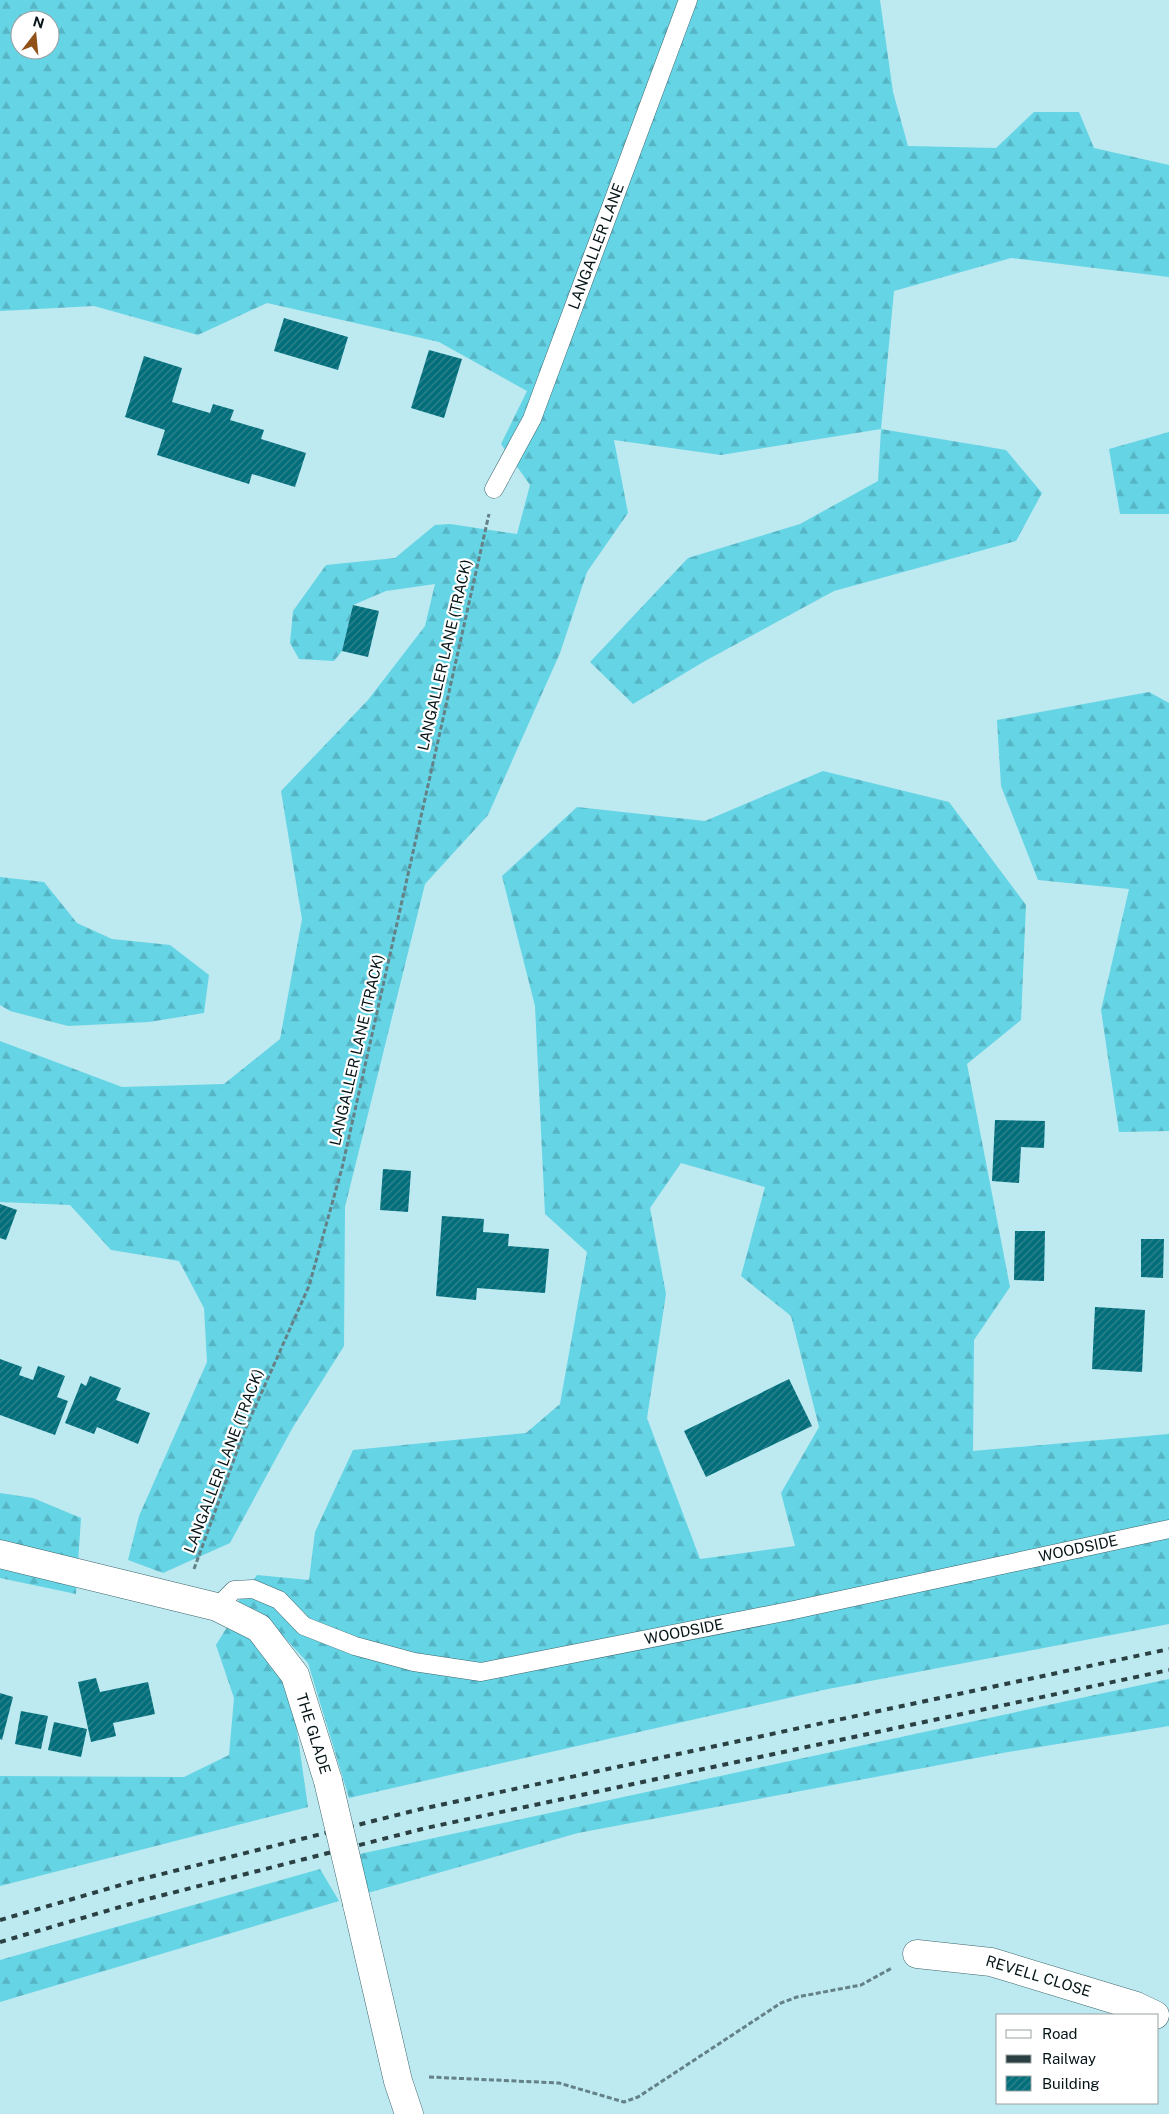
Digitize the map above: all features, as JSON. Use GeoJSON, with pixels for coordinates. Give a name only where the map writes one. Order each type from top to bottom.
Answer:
{"type":"FeatureCollection","features":[{"type":"Feature","properties":{"kind":"street","name":"THE GLADE"},"geometry":{"type":"LineString","coordinates":[[0,1554],[217,1607],[259,1628],[295,1675],[328,1780],[398,2080],[409,2114]]}},
{"type":"Feature","properties":{"kind":"street","name":"REVELL CLOSE"},"geometry":{"type":"LineString","coordinates":[[917,1954],[991,1962],[1136,2006],[1152,2014]]}},
{"type":"Feature","properties":{"kind":"lane","name":"LANGALLER LANE"},"geometry":{"type":"LineString","coordinates":[[494,489],[532,419],[688,0]]}},
{"type":"Feature","properties":{"kind":"lane","name":"WOODSIDE"},"geometry":{"type":"LineString","coordinates":[[217,1607],[234,1590],[253,1589],[279,1600],[304,1626],[355,1646],[414,1662],[481,1672],[794,1610],[1169,1529]]}},
{"type":"Feature","properties":{"kind":"path","name":"LANGALLER LANE (TRACK)"},"geometry":{"type":"LineString","coordinates":[[184,1598],[244,1432],[309,1286],[342,1168],[494,489]]}},
{"type":"Feature","properties":{"kind":"path"},"geometry":{"type":"LineString","coordinates":[[398,2080],[427,2077],[560,2083],[624,2102],[638,2097],[781,2003],[797,1997],[861,1985],[917,1954]]}},
{"type":"Feature","properties":{"kind":"green space"},"geometry":{"type":"Polygon","coordinates":[[[0,0],[880,0],[893,92],[908,146],[996,148],[1034,112],[1079,112],[1094,148],[1169,165],[1169,277],[1011,258],[894,291],[881,429],[721,455],[614,440],[628,513],[587,572],[560,653],[488,815],[425,884],[345,1207],[344,1346],[293,1427],[230,1543],[163,1573],[128,1560],[139,1516],[207,1362],[204,1308],[179,1261],[111,1250],[70,1205],[0,1202],[0,1041],[122,1087],[224,1084],[280,1039],[302,919],[281,791],[368,700],[425,626],[435,584],[386,591],[353,605],[342,651],[334,661],[299,659],[290,643],[293,611],[326,565],[395,558],[435,525],[450,524],[517,534],[530,485],[501,444],[527,391],[439,342],[267,303],[198,335],[94,306],[0,311],[0,0]]]}},
{"type":"Feature","properties":{"kind":"green space"},"geometry":{"type":"Polygon","coordinates":[[[881,429],[1006,450],[1042,493],[1016,541],[834,591],[705,661],[633,704],[590,662],[688,558],[800,524],[878,481],[881,429]]]}},
{"type":"Feature","properties":{"kind":"green space"},"geometry":{"type":"Polygon","coordinates":[[[1169,432],[1169,514],[1120,514],[1109,449],[1169,432]]]}},
{"type":"Feature","properties":{"kind":"green space"},"geometry":{"type":"Polygon","coordinates":[[[1149,692],[1169,703],[1169,1131],[1119,1132],[1101,1010],[1129,889],[1038,880],[1001,786],[997,720],[1149,692]]]}},
{"type":"Feature","properties":{"kind":"green space"},"geometry":{"type":"Polygon","coordinates":[[[823,771],[949,802],[1026,905],[1021,1020],[967,1064],[1010,1287],[974,1340],[973,1451],[1169,1434],[1169,1624],[823,1690],[349,1798],[308,1663],[270,1622],[237,1603],[257,1575],[309,1580],[315,1532],[353,1450],[526,1433],[560,1404],[587,1252],[545,1214],[535,1006],[502,876],[577,807],[705,821],[823,771]],[[681,1163],[650,1208],[666,1294],[647,1418],[700,1559],[795,1546],[781,1493],[819,1427],[791,1316],[741,1276],[765,1187],[681,1163]]]}},
{"type":"Feature","properties":{"kind":"green space"},"geometry":{"type":"Polygon","coordinates":[[[0,877],[44,882],[77,923],[112,939],[170,945],[209,975],[204,1013],[149,1022],[68,1026],[10,1011],[0,1005],[0,877]]]}},
{"type":"Feature","properties":{"kind":"green space"},"geometry":{"type":"Polygon","coordinates":[[[0,1493],[33,1498],[81,1518],[76,1594],[0,1578],[0,1493]]]}},
{"type":"Feature","properties":{"kind":"green space"},"geometry":{"type":"Polygon","coordinates":[[[229,1624],[261,1646],[292,1696],[308,1807],[0,1886],[0,1776],[184,1777],[229,1755],[234,1698],[216,1645],[229,1624]]]}},
{"type":"Feature","properties":{"kind":"green space"},"geometry":{"type":"Polygon","coordinates":[[[1169,1679],[1169,1726],[1008,1752],[578,1833],[364,1894],[355,1855],[1169,1679]]]}},
{"type":"Feature","properties":{"kind":"green space"},"geometry":{"type":"Polygon","coordinates":[[[320,1869],[339,1901],[0,2002],[0,1960],[320,1869]]]}},
{"type":"Feature","properties":{"kind":"building"},"geometry":{"type":"Polygon","coordinates":[[[284,318],[348,337],[338,370],[274,351],[284,318]]]}},
{"type":"Feature","properties":{"kind":"building"},"geometry":{"type":"Polygon","coordinates":[[[429,350],[462,359],[444,418],[411,408],[429,350]]]}},
{"type":"Feature","properties":{"kind":"building"},"geometry":{"type":"Polygon","coordinates":[[[144,356],[182,368],[172,402],[210,413],[213,404],[234,410],[230,420],[264,430],[261,439],[306,453],[295,487],[252,474],[249,484],[157,455],[165,430],[125,417],[144,356]]]}},
{"type":"Feature","properties":{"kind":"building"},"geometry":{"type":"Polygon","coordinates":[[[353,605],[379,611],[368,657],[342,651],[353,605]]]}},
{"type":"Feature","properties":{"kind":"building"},"geometry":{"type":"Polygon","coordinates":[[[995,1120],[1045,1121],[1044,1148],[1021,1147],[1019,1183],[992,1181],[995,1120]]]}},
{"type":"Feature","properties":{"kind":"building"},"geometry":{"type":"Polygon","coordinates":[[[383,1169],[411,1171],[408,1212],[380,1210],[383,1169]]]}},
{"type":"Feature","properties":{"kind":"building"},"geometry":{"type":"Polygon","coordinates":[[[0,1204],[17,1210],[6,1240],[0,1238],[0,1204]]]}},
{"type":"Feature","properties":{"kind":"building"},"geometry":{"type":"Polygon","coordinates":[[[442,1216],[484,1219],[483,1232],[509,1234],[508,1246],[549,1249],[545,1293],[477,1288],[476,1300],[436,1296],[442,1216]]]}},
{"type":"Feature","properties":{"kind":"building"},"geometry":{"type":"Polygon","coordinates":[[[1015,1231],[1045,1231],[1044,1281],[1014,1280],[1015,1231]]]}},
{"type":"Feature","properties":{"kind":"building"},"geometry":{"type":"Polygon","coordinates":[[[1141,1239],[1164,1239],[1163,1278],[1141,1277],[1141,1239]]]}},
{"type":"Feature","properties":{"kind":"building"},"geometry":{"type":"Polygon","coordinates":[[[1095,1307],[1145,1310],[1142,1372],[1092,1369],[1095,1307]]]}},
{"type":"Feature","properties":{"kind":"building"},"geometry":{"type":"Polygon","coordinates":[[[0,1359],[22,1367],[19,1375],[33,1380],[38,1366],[65,1376],[57,1397],[68,1401],[55,1435],[0,1415],[0,1359]]]}},
{"type":"Feature","properties":{"kind":"building"},"geometry":{"type":"Polygon","coordinates":[[[90,1376],[121,1388],[116,1400],[150,1413],[138,1444],[97,1427],[94,1434],[65,1423],[81,1383],[86,1386],[90,1376]]]}},
{"type":"Feature","properties":{"kind":"building"},"geometry":{"type":"Polygon","coordinates":[[[789,1379],[812,1426],[706,1477],[684,1431],[789,1379]]]}},
{"type":"Feature","properties":{"kind":"building"},"geometry":{"type":"Polygon","coordinates":[[[96,1678],[100,1692],[148,1682],[155,1714],[113,1723],[116,1736],[91,1742],[78,1682],[96,1678]]]}},
{"type":"Feature","properties":{"kind":"building"},"geometry":{"type":"Polygon","coordinates":[[[0,1693],[13,1697],[2,1740],[0,1739],[0,1693]]]}},
{"type":"Feature","properties":{"kind":"building"},"geometry":{"type":"Polygon","coordinates":[[[21,1711],[48,1716],[41,1749],[15,1744],[21,1711]]]}},
{"type":"Feature","properties":{"kind":"building"},"geometry":{"type":"Polygon","coordinates":[[[54,1722],[87,1729],[81,1757],[48,1750],[54,1722]]]}},
{"type":"Feature","properties":{"kind":"railway"},"geometry":{"type":"LineString","coordinates":[[0,1920],[138,1880],[421,1809],[1169,1649]]}},
{"type":"Feature","properties":{"kind":"railway"},"geometry":{"type":"LineString","coordinates":[[0,1942],[144,1900],[426,1828],[1169,1670]]}}]}
